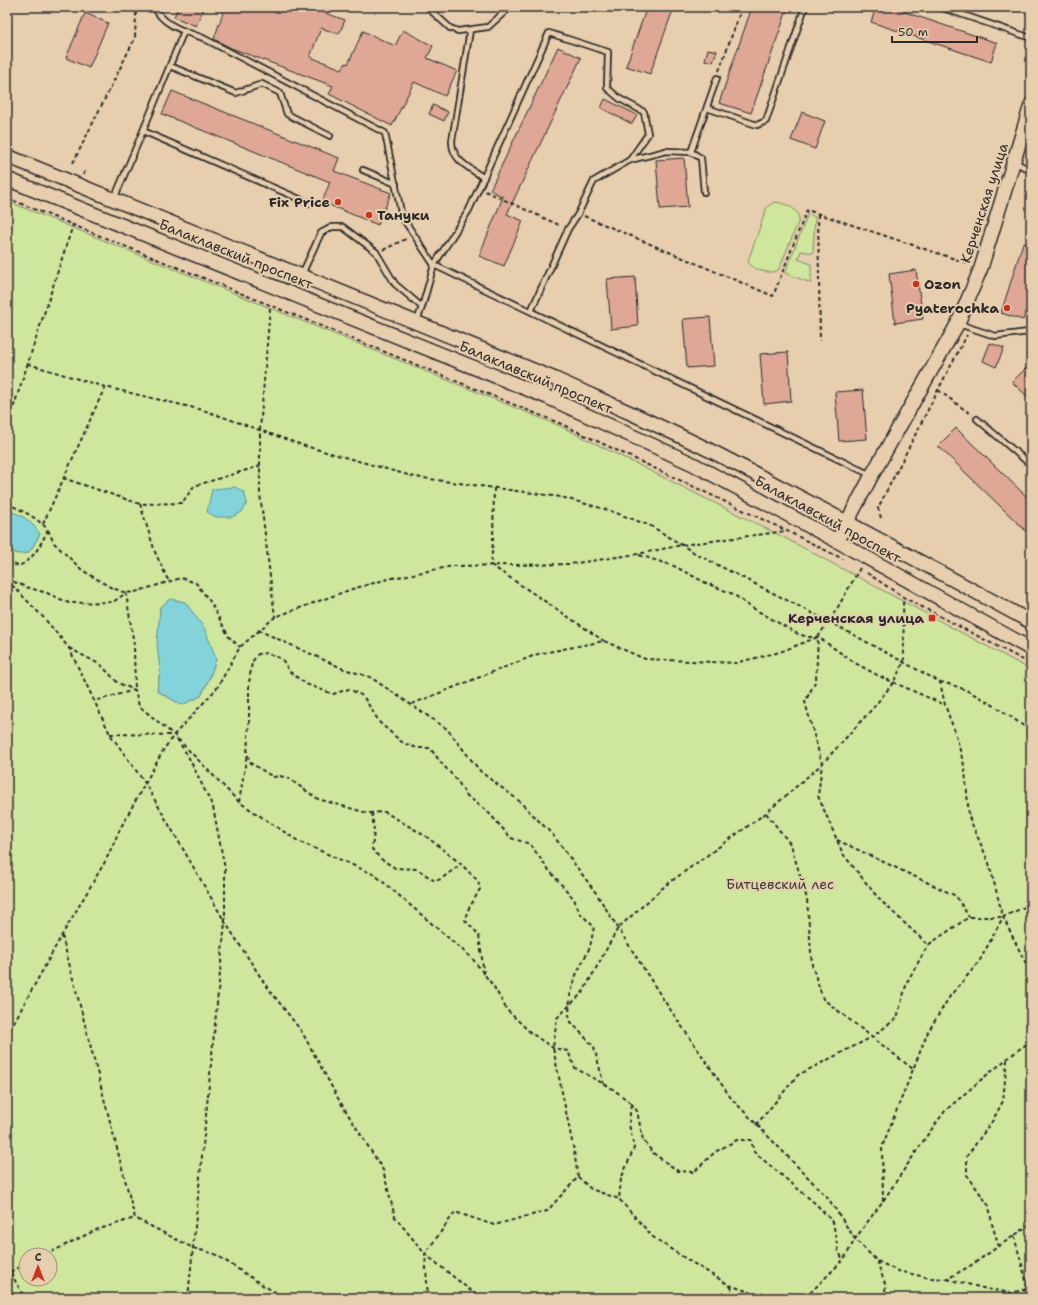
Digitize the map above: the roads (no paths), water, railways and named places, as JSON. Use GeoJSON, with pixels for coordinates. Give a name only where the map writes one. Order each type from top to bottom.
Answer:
{"type":"FeatureCollection","features":[{"type":"Feature","properties":{"kind":"main road","name":"Керченская улица"},"geometry":{"type":"LineString","coordinates":[[837,541],[872,475],[958,323],[981,268],[1014,161],[1028,125],[1031,105]]}},
{"type":"Feature","properties":{"kind":"main road","name":"Балаклавский проспект"},"geometry":{"type":"LineString","coordinates":[[7,156],[555,379],[617,407],[718,455],[848,522],[1031,622]]}},
{"type":"Feature","properties":{"kind":"main road","name":"Балаклавский проспект"},"geometry":{"type":"LineString","coordinates":[[7,179],[546,397],[692,463],[837,541],[940,600],[1031,649]]}},
{"type":"Feature","properties":{"kind":"street"},"geometry":{"type":"LineString","coordinates":[[546,397],[554,397],[559,392],[560,385],[555,379]]}},
{"type":"Feature","properties":{"kind":"lane"},"geometry":{"type":"LineString","coordinates":[[155,7],[165,21],[184,31],[203,38],[385,133],[402,217],[434,265],[872,475]]}},
{"type":"Feature","properties":{"kind":"lane"},"geometry":{"type":"LineString","coordinates":[[427,7],[454,30],[488,28],[510,7]]}},
{"type":"Feature","properties":{"kind":"lane"},"geometry":{"type":"LineString","coordinates":[[707,108],[757,125],[766,121],[805,7]]}},
{"type":"Feature","properties":{"kind":"lane"},"geometry":{"type":"LineString","coordinates":[[940,7],[1031,38]]}},
{"type":"Feature","properties":{"kind":"lane"},"geometry":{"type":"LineString","coordinates":[[470,30],[452,148],[458,159],[484,178]]}},
{"type":"Feature","properties":{"kind":"lane"},"geometry":{"type":"LineString","coordinates":[[114,199],[184,31]]}},
{"type":"Feature","properties":{"kind":"lane"},"geometry":{"type":"LineString","coordinates":[[416,323],[434,265],[469,210],[549,33],[608,52],[607,88],[620,99],[644,112],[648,134],[630,160]]}},
{"type":"Feature","properties":{"kind":"lane"},"geometry":{"type":"LineString","coordinates":[[170,66],[236,93],[262,84],[280,93],[287,114],[330,136]]}},
{"type":"Feature","properties":{"kind":"lane"},"geometry":{"type":"LineString","coordinates":[[692,152],[717,78]]}},
{"type":"Feature","properties":{"kind":"lane"},"geometry":{"type":"LineString","coordinates":[[143,132],[311,204]]}},
{"type":"Feature","properties":{"kind":"lane"},"geometry":{"type":"LineString","coordinates":[[531,312],[568,229],[578,214],[594,181],[630,160],[666,151],[692,152],[701,158],[704,192]]}},
{"type":"Feature","properties":{"kind":"lane"},"geometry":{"type":"LineString","coordinates":[[1014,161],[1031,171]]}},
{"type":"Feature","properties":{"kind":"lane"},"geometry":{"type":"LineString","coordinates":[[363,170],[396,184]]}},
{"type":"Feature","properties":{"kind":"lane"},"geometry":{"type":"LineString","coordinates":[[301,276],[321,233],[332,227],[343,227],[376,252],[394,284],[422,307]]}},
{"type":"Feature","properties":{"kind":"lane"},"geometry":{"type":"LineString","coordinates":[[958,323],[970,329],[995,336],[1029,332],[1031,327]]}},
{"type":"Feature","properties":{"kind":"lane"},"geometry":{"type":"LineString","coordinates":[[977,419],[1031,465]]}},
{"type":"Feature","properties":{"kind":"water"},"geometry":{"type":"Polygon","coordinates":[[[235,487],[244,492],[247,503],[242,512],[232,517],[216,517],[207,512],[212,489],[235,487]]]}},
{"type":"Feature","properties":{"kind":"water"},"geometry":{"type":"Polygon","coordinates":[[[7,510],[26,519],[40,534],[28,553],[19,554],[7,550],[7,510]]]}},
{"type":"Feature","properties":{"kind":"water"},"geometry":{"type":"Polygon","coordinates":[[[170,599],[185,602],[205,629],[216,659],[210,677],[201,696],[182,705],[157,691],[160,671],[157,644],[160,607],[170,599]]]}},
{"type":"Feature","properties":{"kind":"place","name":"Fix Price"},"geometry":{"type":"Point","coordinates":[338,202]}},
{"type":"Feature","properties":{"kind":"place","name":"Тануки"},"geometry":{"type":"Point","coordinates":[369,215]}},
{"type":"Feature","properties":{"kind":"place","name":"Ozon"},"geometry":{"type":"Point","coordinates":[916,284]}},
{"type":"Feature","properties":{"kind":"place","name":"Pyaterochka"},"geometry":{"type":"Point","coordinates":[1007,308]}},
{"type":"Feature","properties":{"kind":"place","name":"Керченская улица"},"geometry":{"type":"Point","coordinates":[932,618]}},
{"type":"Feature","properties":{"kind":"park label","name":"Битцевский лес"},"geometry":{"type":"Point","coordinates":[780,884]}}]}
